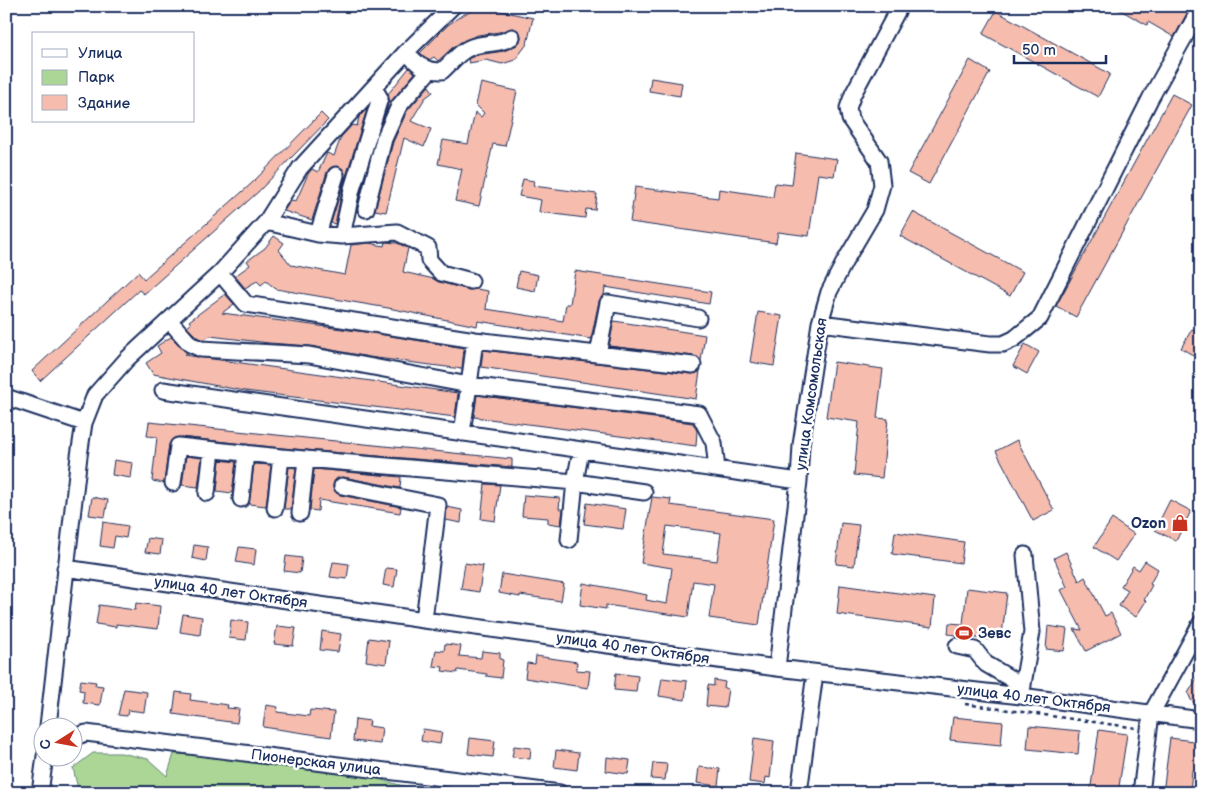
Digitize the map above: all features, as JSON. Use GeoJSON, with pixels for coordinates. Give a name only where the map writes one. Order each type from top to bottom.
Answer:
{"type":"FeatureCollection","features":[{"type":"Feature","properties":{"kind":"street"},"geometry":{"type":"LineString","coordinates":[[49,716],[65,568],[84,423],[96,395],[126,359],[220,273],[266,222],[300,168],[406,52],[453,6]]}},
{"type":"Feature","properties":{"kind":"street","name":"улица Комсомольская"},"geometry":{"type":"LineString","coordinates":[[778,668],[805,414],[820,323],[829,292],[844,261],[875,210],[882,185],[879,161],[850,119],[848,108],[853,94],[900,6]]}},
{"type":"Feature","properties":{"kind":"street"},"geometry":{"type":"LineString","coordinates":[[820,323],[1003,344],[1040,318],[1150,99],[1201,7]]}},
{"type":"Feature","properties":{"kind":"street"},"geometry":{"type":"LineString","coordinates":[[406,52],[420,66],[429,71],[442,71],[468,48],[482,44],[504,42],[512,37]]}},
{"type":"Feature","properties":{"kind":"street"},"geometry":{"type":"LineString","coordinates":[[366,210],[384,139],[399,106],[429,71]]}},
{"type":"Feature","properties":{"kind":"street"},"geometry":{"type":"LineString","coordinates":[[342,236],[352,189],[380,98],[374,88]]}},
{"type":"Feature","properties":{"kind":"street"},"geometry":{"type":"LineString","coordinates":[[318,234],[336,175]]}},
{"type":"Feature","properties":{"kind":"street"},"geometry":{"type":"LineString","coordinates":[[266,222],[318,234],[342,236],[397,232],[428,248],[429,260],[441,273],[471,281]]}},
{"type":"Feature","properties":{"kind":"street"},"geometry":{"type":"LineString","coordinates":[[220,273],[246,304],[475,340],[693,365]]}},
{"type":"Feature","properties":{"kind":"street"},"geometry":{"type":"LineString","coordinates":[[598,354],[608,303],[698,318]]}},
{"type":"Feature","properties":{"kind":"street"},"geometry":{"type":"LineString","coordinates":[[169,320],[190,344],[200,349],[309,355],[468,385],[698,414],[714,444],[717,469]]}},
{"type":"Feature","properties":{"kind":"street"},"geometry":{"type":"LineString","coordinates":[[462,433],[475,340]]}},
{"type":"Feature","properties":{"kind":"street"},"geometry":{"type":"LineString","coordinates":[[163,390],[799,481]]}},
{"type":"Feature","properties":{"kind":"street"},"geometry":{"type":"LineString","coordinates":[[6,396],[84,423]]}},
{"type":"Feature","properties":{"kind":"street"},"geometry":{"type":"LineString","coordinates":[[173,483],[178,446],[281,457],[575,482],[644,492]]}},
{"type":"Feature","properties":{"kind":"street"},"geometry":{"type":"LineString","coordinates":[[207,493],[212,450]]}},
{"type":"Feature","properties":{"kind":"street"},"geometry":{"type":"LineString","coordinates":[[569,540],[575,482],[581,450]]}},
{"type":"Feature","properties":{"kind":"street"},"geometry":{"type":"LineString","coordinates":[[241,499],[246,453]]}},
{"type":"Feature","properties":{"kind":"street"},"geometry":{"type":"LineString","coordinates":[[275,508],[281,457]]}},
{"type":"Feature","properties":{"kind":"street"},"geometry":{"type":"LineString","coordinates":[[300,513],[306,458]]}},
{"type":"Feature","properties":{"kind":"street"},"geometry":{"type":"LineString","coordinates":[[342,486],[438,505],[424,620]]}},
{"type":"Feature","properties":{"kind":"street"},"geometry":{"type":"LineString","coordinates":[[957,646],[975,650],[986,664],[1022,691],[1032,632],[1025,555]]}},
{"type":"Feature","properties":{"kind":"street","name":"улица 40 лет Октября"},"geometry":{"type":"LineString","coordinates":[[65,568],[424,620],[778,668],[1022,691],[1151,714],[1201,720]]}},
{"type":"Feature","properties":{"kind":"street"},"geometry":{"type":"LineString","coordinates":[[1141,793],[1151,714],[1201,623]]}},
{"type":"Feature","properties":{"kind":"street"},"geometry":{"type":"LineString","coordinates":[[799,793],[815,672]]}},
{"type":"Feature","properties":{"kind":"street","name":"Пионерская улица"},"geometry":{"type":"LineString","coordinates":[[82,735],[86,734],[560,793]]}},
{"type":"Feature","properties":{"kind":"street"},"geometry":{"type":"LineString","coordinates":[[40,793],[44,766]]}},
{"type":"Feature","properties":{"kind":"path"},"geometry":{"type":"LineString","coordinates":[[962,704],[1149,730]]}},
{"type":"Feature","properties":{"kind":"green space"},"geometry":{"type":"Polygon","coordinates":[[[93,753],[121,753],[148,759],[167,776],[174,754],[241,757],[367,776],[407,787],[483,793],[79,793],[73,768],[82,766],[82,761],[93,753]]]}},
{"type":"Feature","properties":{"kind":"building"},"geometry":{"type":"Polygon","coordinates":[[[1113,6],[1191,6],[1174,37],[1148,22],[1147,25],[1113,6]]]}},
{"type":"Feature","properties":{"kind":"building"},"geometry":{"type":"Polygon","coordinates":[[[492,9],[533,18],[527,44],[515,60],[502,64],[486,60],[469,63],[468,59],[477,55],[504,51],[517,45],[521,37],[520,32],[513,28],[478,35],[465,40],[452,48],[438,61],[434,57],[429,60],[420,53],[448,25],[462,15],[475,10],[492,9]]]}},
{"type":"Feature","properties":{"kind":"building"},"geometry":{"type":"Polygon","coordinates":[[[996,11],[1110,74],[1098,97],[983,34],[996,11]]]}},
{"type":"Feature","properties":{"kind":"building"},"geometry":{"type":"Polygon","coordinates":[[[970,60],[990,72],[929,184],[908,173],[970,60]]]}},
{"type":"Feature","properties":{"kind":"building"},"geometry":{"type":"Polygon","coordinates":[[[409,68],[415,73],[392,100],[385,115],[389,100],[388,94],[409,68]]]}},
{"type":"Feature","properties":{"kind":"building"},"geometry":{"type":"Polygon","coordinates":[[[651,78],[682,83],[680,96],[649,91],[651,78]]]}},
{"type":"Feature","properties":{"kind":"building"},"geometry":{"type":"Polygon","coordinates":[[[481,83],[517,91],[505,146],[493,144],[479,206],[455,201],[462,169],[438,164],[443,140],[468,144],[475,112],[481,117],[484,113],[476,105],[481,83]]]}},
{"type":"Feature","properties":{"kind":"building"},"geometry":{"type":"Polygon","coordinates":[[[429,86],[433,92],[425,98],[411,121],[431,129],[424,147],[404,138],[386,212],[375,210],[393,142],[407,111],[429,86]]]}},
{"type":"Feature","properties":{"kind":"building"},"geometry":{"type":"Polygon","coordinates":[[[1172,94],[1192,105],[1076,317],[1056,306],[1172,94]]]}},
{"type":"Feature","properties":{"kind":"building"},"geometry":{"type":"Polygon","coordinates":[[[367,109],[343,186],[335,224],[331,223],[345,177],[343,169],[338,166],[330,168],[327,172],[312,220],[284,211],[291,200],[296,201],[312,169],[318,172],[327,153],[334,156],[341,137],[352,125],[357,126],[359,117],[367,109]]]}},
{"type":"Feature","properties":{"kind":"building"},"geometry":{"type":"Polygon","coordinates":[[[321,113],[328,120],[258,192],[144,294],[139,290],[40,381],[32,371],[138,272],[144,279],[251,184],[321,113]]]}},
{"type":"Feature","properties":{"kind":"building"},"geometry":{"type":"Polygon","coordinates":[[[796,153],[837,159],[834,176],[818,174],[809,236],[778,232],[776,243],[630,222],[635,187],[718,198],[719,189],[773,197],[775,183],[792,185],[796,153]]]}},
{"type":"Feature","properties":{"kind":"building"},"geometry":{"type":"Polygon","coordinates":[[[523,179],[534,181],[533,186],[597,194],[595,210],[586,209],[585,218],[539,212],[541,200],[519,196],[523,179]]]}},
{"type":"Feature","properties":{"kind":"building"},"geometry":{"type":"Polygon","coordinates":[[[913,212],[1023,272],[1010,296],[900,236],[913,212]]]}},
{"type":"Feature","properties":{"kind":"building"},"geometry":{"type":"Polygon","coordinates":[[[274,236],[284,243],[279,250],[291,265],[345,275],[351,245],[369,243],[384,246],[385,242],[397,243],[408,248],[403,272],[469,290],[488,291],[486,309],[563,321],[566,304],[570,304],[575,271],[711,292],[709,304],[605,287],[604,295],[599,301],[591,339],[478,321],[477,326],[388,308],[276,289],[266,281],[261,285],[257,281],[245,288],[235,276],[250,265],[247,261],[265,248],[274,236]]]}},
{"type":"Feature","properties":{"kind":"building"},"geometry":{"type":"Polygon","coordinates":[[[519,271],[538,275],[535,291],[516,287],[519,271]]]}},
{"type":"Feature","properties":{"kind":"building"},"geometry":{"type":"Polygon","coordinates":[[[225,294],[234,304],[222,313],[372,333],[464,348],[462,369],[369,357],[311,346],[210,336],[203,340],[196,336],[187,327],[191,324],[189,321],[225,294]]]}},
{"type":"Feature","properties":{"kind":"building"},"geometry":{"type":"Polygon","coordinates":[[[758,312],[782,316],[774,366],[750,362],[758,312]]]}},
{"type":"Feature","properties":{"kind":"building"},"geometry":{"type":"Polygon","coordinates":[[[614,321],[705,335],[701,361],[694,356],[609,346],[614,321]]]}},
{"type":"Feature","properties":{"kind":"building"},"geometry":{"type":"Polygon","coordinates":[[[1192,329],[1201,334],[1201,360],[1181,348],[1192,329]]]}},
{"type":"Feature","properties":{"kind":"building"},"geometry":{"type":"Polygon","coordinates":[[[171,337],[187,353],[184,355],[458,393],[455,417],[245,391],[153,374],[146,363],[161,353],[157,346],[171,337]]]}},
{"type":"Feature","properties":{"kind":"building"},"geometry":{"type":"Polygon","coordinates":[[[1025,344],[1039,352],[1027,374],[1013,366],[1025,344]]]}},
{"type":"Feature","properties":{"kind":"building"},"geometry":{"type":"Polygon","coordinates":[[[483,350],[692,374],[700,371],[696,399],[481,367],[483,350]]]}},
{"type":"Feature","properties":{"kind":"building"},"geometry":{"type":"Polygon","coordinates":[[[834,362],[883,369],[877,418],[888,419],[882,478],[854,475],[859,422],[826,417],[834,362]]]}},
{"type":"Feature","properties":{"kind":"building"},"geometry":{"type":"Polygon","coordinates":[[[477,395],[693,423],[697,431],[696,446],[474,417],[477,395]]]}},
{"type":"Feature","properties":{"kind":"building"},"geometry":{"type":"Polygon","coordinates":[[[149,422],[512,459],[512,467],[282,448],[179,437],[174,438],[169,444],[164,483],[152,481],[157,437],[147,436],[149,422]]]}},
{"type":"Feature","properties":{"kind":"building"},"geometry":{"type":"Polygon","coordinates":[[[1017,440],[1054,510],[1033,521],[996,451],[1017,440]]]}},
{"type":"Feature","properties":{"kind":"building"},"geometry":{"type":"Polygon","coordinates":[[[186,456],[202,458],[198,487],[182,485],[186,456]]]}},
{"type":"Feature","properties":{"kind":"building"},"geometry":{"type":"Polygon","coordinates":[[[114,460],[133,463],[131,478],[112,475],[114,460]]]}},
{"type":"Feature","properties":{"kind":"building"},"geometry":{"type":"Polygon","coordinates":[[[220,460],[236,462],[232,493],[217,491],[220,460]]]}},
{"type":"Feature","properties":{"kind":"building"},"geometry":{"type":"Polygon","coordinates":[[[254,464],[271,465],[266,506],[249,504],[254,464]]]}},
{"type":"Feature","properties":{"kind":"building"},"geometry":{"type":"Polygon","coordinates":[[[289,467],[296,468],[291,509],[284,509],[289,467]]]}},
{"type":"Feature","properties":{"kind":"building"},"geometry":{"type":"Polygon","coordinates":[[[314,469],[401,477],[400,488],[343,477],[335,480],[333,485],[333,489],[340,495],[401,507],[400,513],[319,500],[318,511],[310,510],[314,469]]]}},
{"type":"Feature","properties":{"kind":"building"},"geometry":{"type":"Polygon","coordinates":[[[485,484],[500,485],[495,521],[481,519],[485,484]]]}},
{"type":"Feature","properties":{"kind":"building"},"geometry":{"type":"Polygon","coordinates":[[[524,495],[560,498],[559,509],[563,509],[561,525],[548,523],[548,518],[522,516],[524,495]]]}},
{"type":"Feature","properties":{"kind":"building"},"geometry":{"type":"Polygon","coordinates":[[[92,497],[108,500],[105,517],[89,515],[92,497]]]}},
{"type":"Feature","properties":{"kind":"building"},"geometry":{"type":"Polygon","coordinates":[[[652,497],[671,499],[670,505],[774,519],[759,625],[709,618],[714,584],[693,581],[688,617],[606,605],[606,609],[580,605],[583,583],[647,595],[646,600],[667,604],[672,568],[641,563],[652,497]],[[667,526],[663,554],[717,561],[721,533],[667,526]]]}},
{"type":"Feature","properties":{"kind":"building"},"geometry":{"type":"Polygon","coordinates":[[[1170,500],[1191,511],[1176,541],[1155,530],[1170,500]]]}},
{"type":"Feature","properties":{"kind":"building"},"geometry":{"type":"Polygon","coordinates":[[[587,503],[626,509],[623,529],[584,524],[587,503]]]}},
{"type":"Feature","properties":{"kind":"building"},"geometry":{"type":"Polygon","coordinates":[[[447,507],[462,510],[461,523],[446,520],[447,507]]]}},
{"type":"Feature","properties":{"kind":"building"},"geometry":{"type":"Polygon","coordinates":[[[1112,519],[1134,534],[1116,561],[1094,547],[1112,519]]]}},
{"type":"Feature","properties":{"kind":"building"},"geometry":{"type":"Polygon","coordinates":[[[103,522],[128,526],[126,538],[115,536],[113,548],[100,546],[103,522]]]}},
{"type":"Feature","properties":{"kind":"building"},"geometry":{"type":"Polygon","coordinates":[[[841,523],[859,525],[854,566],[836,564],[841,523]]]}},
{"type":"Feature","properties":{"kind":"building"},"geometry":{"type":"Polygon","coordinates":[[[895,532],[964,542],[961,563],[892,554],[895,532]]]}},
{"type":"Feature","properties":{"kind":"building"},"geometry":{"type":"Polygon","coordinates":[[[148,538],[162,540],[160,554],[145,552],[148,538]]]}},
{"type":"Feature","properties":{"kind":"building"},"geometry":{"type":"Polygon","coordinates":[[[194,545],[208,547],[206,561],[192,558],[194,545]]]}},
{"type":"Feature","properties":{"kind":"building"},"geometry":{"type":"Polygon","coordinates":[[[239,547],[256,549],[254,565],[236,562],[239,547]]]}},
{"type":"Feature","properties":{"kind":"building"},"geometry":{"type":"Polygon","coordinates":[[[1066,552],[1079,581],[1085,577],[1105,616],[1111,613],[1121,633],[1086,651],[1074,629],[1082,630],[1061,590],[1067,587],[1054,558],[1066,552]]]}},
{"type":"Feature","properties":{"kind":"building"},"geometry":{"type":"Polygon","coordinates":[[[286,556],[302,558],[300,573],[284,571],[286,556]]]}},
{"type":"Feature","properties":{"kind":"building"},"geometry":{"type":"Polygon","coordinates":[[[1145,561],[1158,569],[1144,600],[1146,601],[1136,617],[1119,606],[1128,590],[1121,586],[1133,566],[1139,570],[1145,561]]]}},
{"type":"Feature","properties":{"kind":"building"},"geometry":{"type":"Polygon","coordinates":[[[333,562],[349,564],[347,579],[330,577],[333,562]]]}},
{"type":"Feature","properties":{"kind":"building"},"geometry":{"type":"Polygon","coordinates":[[[465,563],[483,566],[479,592],[461,589],[465,563]]]}},
{"type":"Feature","properties":{"kind":"building"},"geometry":{"type":"Polygon","coordinates":[[[386,568],[397,569],[394,587],[383,585],[386,568]]]}},
{"type":"Feature","properties":{"kind":"building"},"geometry":{"type":"Polygon","coordinates":[[[502,574],[564,584],[561,601],[499,593],[502,574]]]}},
{"type":"Feature","properties":{"kind":"building"},"geometry":{"type":"Polygon","coordinates":[[[840,585],[935,598],[932,627],[837,614],[840,585]]]}},
{"type":"Feature","properties":{"kind":"building"},"geometry":{"type":"Polygon","coordinates":[[[967,588],[1007,593],[1002,635],[992,634],[991,640],[948,634],[949,623],[963,624],[967,588]]]}},
{"type":"Feature","properties":{"kind":"building"},"geometry":{"type":"Polygon","coordinates":[[[136,603],[160,606],[158,629],[116,624],[116,627],[96,624],[99,605],[135,610],[136,603]]]}},
{"type":"Feature","properties":{"kind":"building"},"geometry":{"type":"Polygon","coordinates":[[[183,614],[202,617],[200,635],[180,632],[183,614]]]}},
{"type":"Feature","properties":{"kind":"building"},"geometry":{"type":"Polygon","coordinates":[[[231,620],[248,622],[246,640],[229,638],[231,620]]]}},
{"type":"Feature","properties":{"kind":"building"},"geometry":{"type":"Polygon","coordinates":[[[277,626],[296,628],[293,646],[274,644],[277,626]]]}},
{"type":"Feature","properties":{"kind":"building"},"geometry":{"type":"Polygon","coordinates":[[[1048,626],[1067,629],[1064,651],[1046,649],[1048,626]]]}},
{"type":"Feature","properties":{"kind":"building"},"geometry":{"type":"Polygon","coordinates":[[[322,631],[341,634],[338,652],[320,650],[322,631]]]}},
{"type":"Feature","properties":{"kind":"building"},"geometry":{"type":"Polygon","coordinates":[[[369,638],[389,641],[386,664],[366,661],[369,638]]]}},
{"type":"Feature","properties":{"kind":"building"},"geometry":{"type":"Polygon","coordinates":[[[445,644],[461,646],[459,656],[481,658],[482,651],[500,653],[500,659],[503,660],[501,678],[458,670],[457,673],[442,671],[443,667],[433,666],[436,650],[444,651],[445,644]]]}},
{"type":"Feature","properties":{"kind":"building"},"geometry":{"type":"Polygon","coordinates":[[[536,656],[577,662],[576,670],[590,671],[588,688],[525,678],[527,663],[535,664],[536,656]]]}},
{"type":"Feature","properties":{"kind":"building"},"geometry":{"type":"Polygon","coordinates":[[[1201,672],[1201,709],[1191,700],[1188,693],[1201,672]]]}},
{"type":"Feature","properties":{"kind":"building"},"geometry":{"type":"Polygon","coordinates":[[[616,673],[638,676],[636,692],[614,690],[616,673]]]}},
{"type":"Feature","properties":{"kind":"building"},"geometry":{"type":"Polygon","coordinates":[[[662,678],[687,681],[685,700],[659,696],[662,678]]]}},
{"type":"Feature","properties":{"kind":"building"},"geometry":{"type":"Polygon","coordinates":[[[81,680],[96,682],[95,685],[103,686],[100,705],[83,703],[84,691],[79,690],[81,680]]]}},
{"type":"Feature","properties":{"kind":"building"},"geometry":{"type":"Polygon","coordinates":[[[714,680],[725,682],[724,688],[728,689],[725,708],[706,706],[708,685],[714,686],[714,680]]]}},
{"type":"Feature","properties":{"kind":"building"},"geometry":{"type":"Polygon","coordinates":[[[124,689],[147,692],[144,712],[128,710],[127,716],[118,715],[124,689]]]}},
{"type":"Feature","properties":{"kind":"building"},"geometry":{"type":"Polygon","coordinates":[[[176,692],[191,694],[190,700],[228,705],[227,708],[239,709],[237,723],[173,714],[176,692]]]}},
{"type":"Feature","properties":{"kind":"building"},"geometry":{"type":"Polygon","coordinates":[[[266,705],[278,707],[277,712],[309,716],[310,710],[334,712],[331,737],[263,727],[266,705]]]}},
{"type":"Feature","properties":{"kind":"building"},"geometry":{"type":"Polygon","coordinates":[[[953,717],[1003,722],[1001,745],[950,740],[953,717]]]}},
{"type":"Feature","properties":{"kind":"building"},"geometry":{"type":"Polygon","coordinates":[[[355,719],[370,721],[369,726],[382,728],[380,744],[353,741],[355,719]]]}},
{"type":"Feature","properties":{"kind":"building"},"geometry":{"type":"Polygon","coordinates":[[[1029,726],[1080,731],[1078,754],[1027,749],[1029,726]]]}},
{"type":"Feature","properties":{"kind":"building"},"geometry":{"type":"Polygon","coordinates":[[[423,729],[442,732],[440,744],[421,741],[423,729]]]}},
{"type":"Feature","properties":{"kind":"building"},"geometry":{"type":"Polygon","coordinates":[[[1099,730],[1127,734],[1118,793],[1090,793],[1099,730]]]}},
{"type":"Feature","properties":{"kind":"building"},"geometry":{"type":"Polygon","coordinates":[[[470,738],[495,741],[493,757],[468,754],[470,738]]]}},
{"type":"Feature","properties":{"kind":"building"},"geometry":{"type":"Polygon","coordinates":[[[754,738],[774,741],[770,778],[766,777],[765,784],[749,782],[754,738]]]}},
{"type":"Feature","properties":{"kind":"building"},"geometry":{"type":"Polygon","coordinates":[[[1170,738],[1201,742],[1201,771],[1192,770],[1190,793],[1163,793],[1170,738]]]}},
{"type":"Feature","properties":{"kind":"building"},"geometry":{"type":"Polygon","coordinates":[[[514,746],[531,748],[530,759],[512,757],[514,746]]]}},
{"type":"Feature","properties":{"kind":"building"},"geometry":{"type":"Polygon","coordinates":[[[556,750],[579,753],[577,770],[554,767],[556,750]]]}},
{"type":"Feature","properties":{"kind":"building"},"geometry":{"type":"Polygon","coordinates":[[[607,757],[630,760],[628,774],[606,771],[607,757]]]}},
{"type":"Feature","properties":{"kind":"building"},"geometry":{"type":"Polygon","coordinates":[[[653,763],[667,764],[665,780],[651,779],[653,763]]]}},
{"type":"Feature","properties":{"kind":"building"},"geometry":{"type":"Polygon","coordinates":[[[699,767],[720,769],[718,786],[697,783],[699,767]]]}},
{"type":"Feature","properties":{"kind":"place","name":"Ozon"},"geometry":{"type":"Point","coordinates":[1180,523]}},
{"type":"Feature","properties":{"kind":"place","name":"Зевс"},"geometry":{"type":"Point","coordinates":[964,633]}}]}
